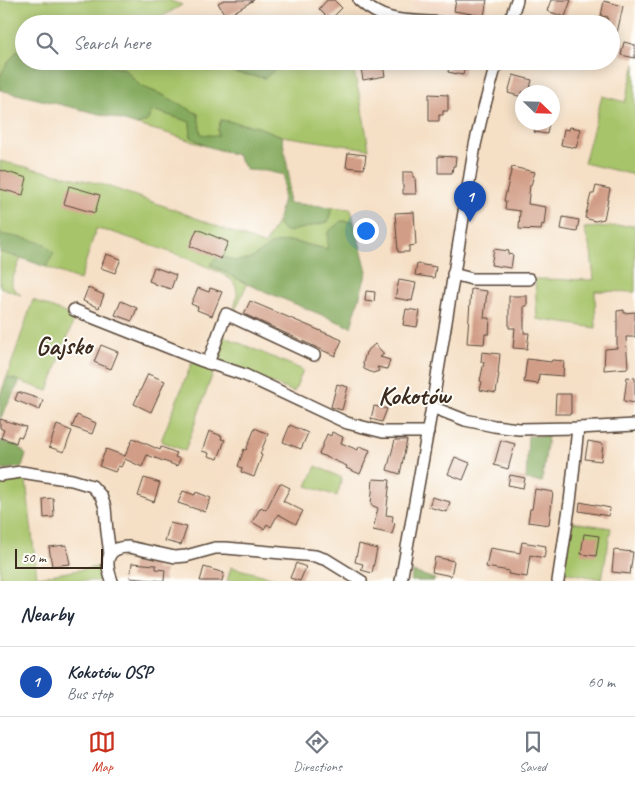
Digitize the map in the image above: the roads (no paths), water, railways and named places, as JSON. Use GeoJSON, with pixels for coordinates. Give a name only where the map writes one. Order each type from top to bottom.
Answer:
{"type":"FeatureCollection","features":[{"type":"Feature","properties":{"kind":"street"},"geometry":{"type":"LineString","coordinates":[[359,0],[381,15]]}},
{"type":"Feature","properties":{"kind":"street"},"geometry":{"type":"LineString","coordinates":[[512,15],[518,0]]}},
{"type":"Feature","properties":{"kind":"street"},"geometry":{"type":"LineString","coordinates":[[401,581],[428,432],[475,145],[495,70]]}},
{"type":"Feature","properties":{"kind":"street"},"geometry":{"type":"LineString","coordinates":[[453,274],[472,279],[529,279]]}},
{"type":"Feature","properties":{"kind":"street"},"geometry":{"type":"LineString","coordinates":[[74,310],[208,363],[245,374],[347,423],[383,432],[428,432]]}},
{"type":"Feature","properties":{"kind":"street"},"geometry":{"type":"LineString","coordinates":[[208,363],[226,314],[314,355]]}},
{"type":"Feature","properties":{"kind":"street"},"geometry":{"type":"LineString","coordinates":[[432,407],[465,420],[518,429],[635,425]]}},
{"type":"Feature","properties":{"kind":"street"},"geometry":{"type":"LineString","coordinates":[[558,581],[570,502],[578,428]]}},
{"type":"Feature","properties":{"kind":"street"},"geometry":{"type":"LineString","coordinates":[[0,475],[21,472],[72,480],[92,486],[101,496],[105,507],[106,532],[110,554],[108,570],[112,581]]}},
{"type":"Feature","properties":{"kind":"street"},"geometry":{"type":"LineString","coordinates":[[110,554],[121,547],[175,557],[215,548],[298,553],[321,557],[361,581]]}},
{"type":"Feature","properties":{"kind":"place","name":"Kokotów OSP"},"geometry":{"type":"Point","coordinates":[470,222]}},
{"type":"Feature","properties":{"kind":"district","name":"Gajsko"},"geometry":{"type":"Point","coordinates":[64,345]}},
{"type":"Feature","properties":{"kind":"district","name":"Kokotów"},"geometry":{"type":"Point","coordinates":[414,395]}}]}
